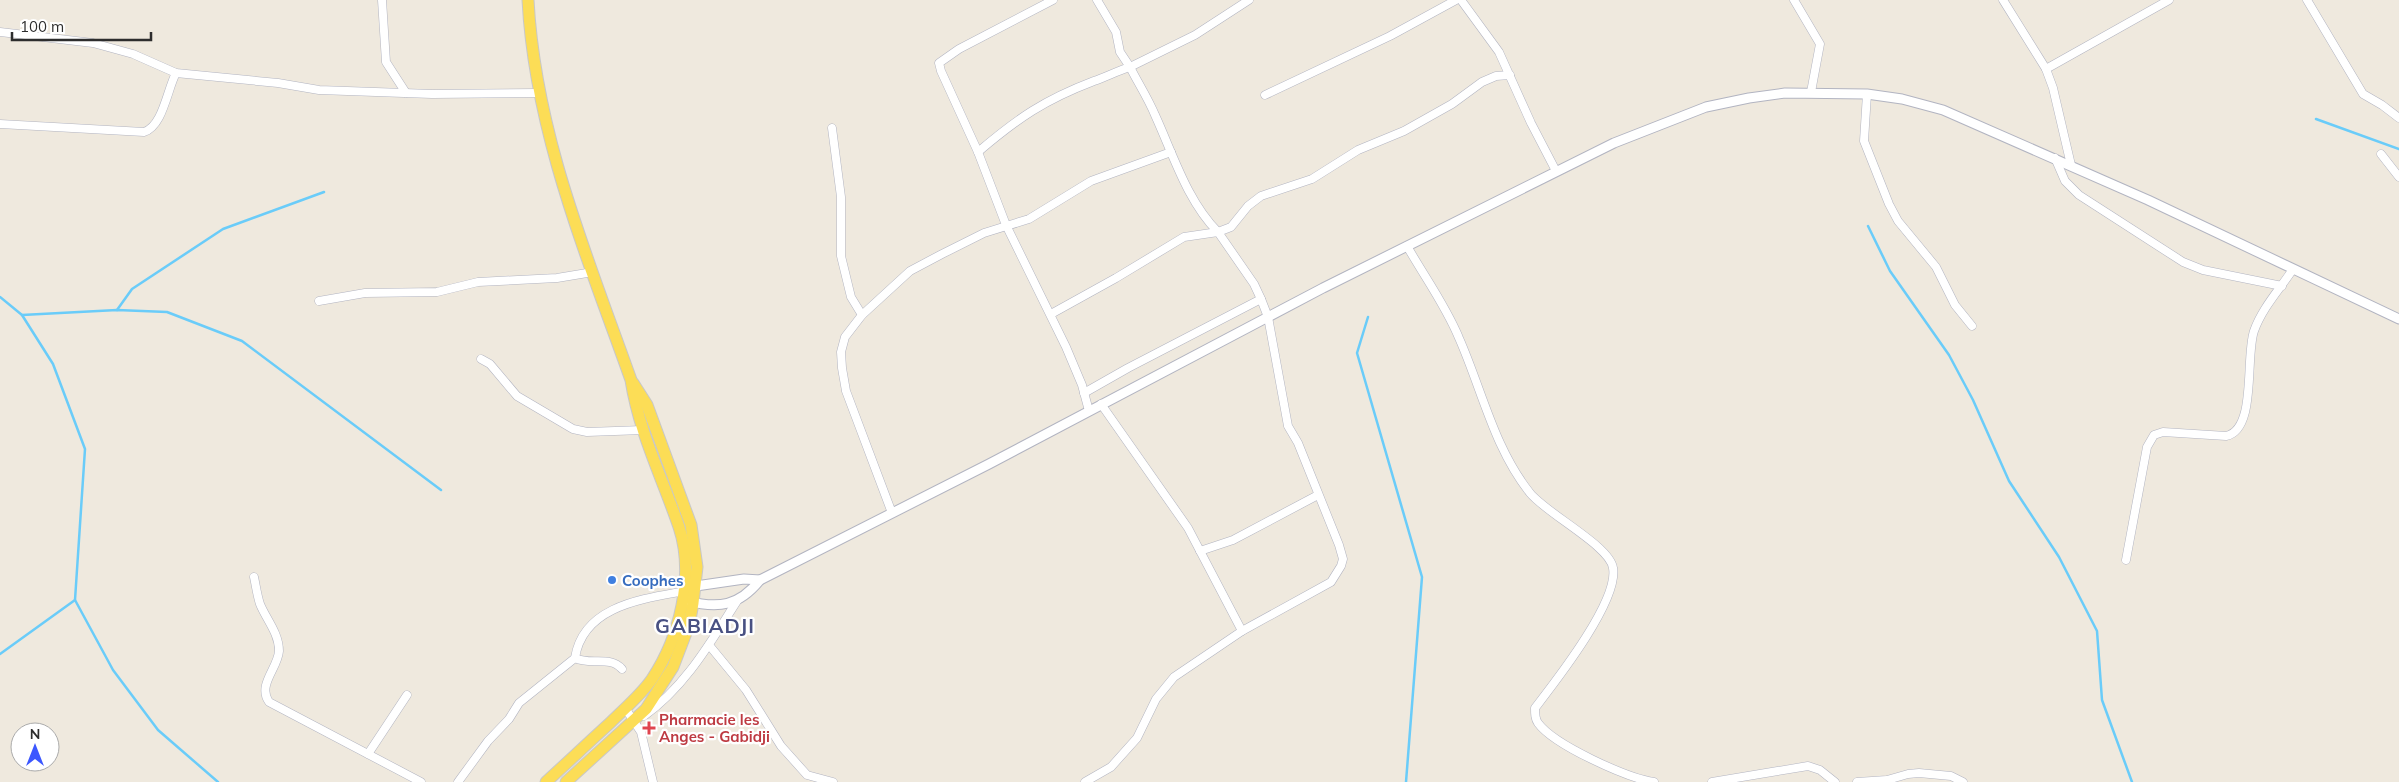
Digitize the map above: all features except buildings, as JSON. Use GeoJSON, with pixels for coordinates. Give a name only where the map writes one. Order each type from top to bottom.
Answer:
{"type":"FeatureCollection","features":[{"type":"Feature","properties":{"kind":"main road"},"geometry":{"type":"LineString","coordinates":[[528,0],[530,35],[538,93],[553,155],[631,380],[635,410],[680,529],[689,592],[689,626],[673,667],[646,709],[636,721],[566,782]]}},
{"type":"Feature","properties":{"kind":"main road"},"geometry":{"type":"LineString","coordinates":[[546,782],[625,708],[652,679],[671,639],[697,567],[691,525],[648,405],[631,380]]}},
{"type":"Feature","properties":{"kind":"street"},"geometry":{"type":"LineString","coordinates":[[373,0],[382,1],[386,62],[389,70],[406,93]]}},
{"type":"Feature","properties":{"kind":"street"},"geometry":{"type":"LineString","coordinates":[[1053,0],[959,49],[939,64],[940,71],[978,152],[1006,225],[1066,347],[1089,411]]}},
{"type":"Feature","properties":{"kind":"street"},"geometry":{"type":"LineString","coordinates":[[1085,782],[1112,767],[1137,738],[1156,699],[1174,677],[1242,631],[1322,588],[1338,573],[1343,560],[1342,553],[1298,443],[1288,426],[1268,318],[1261,299],[1218,232],[1207,222],[1171,152],[1155,113],[1120,52],[1116,32],[1097,0]]}},
{"type":"Feature","properties":{"kind":"street"},"geometry":{"type":"LineString","coordinates":[[978,152],[1010,124],[1055,96],[1114,71],[1130,68],[1195,35],[1249,0]]}},
{"type":"Feature","properties":{"kind":"street"},"geometry":{"type":"LineString","coordinates":[[1264,95],[1390,36],[1456,0]]}},
{"type":"Feature","properties":{"kind":"street"},"geometry":{"type":"LineString","coordinates":[[1460,0],[1499,52],[1531,123],[1556,171]]}},
{"type":"Feature","properties":{"kind":"street"},"geometry":{"type":"LineString","coordinates":[[1794,0],[1820,44],[1811,92]]}},
{"type":"Feature","properties":{"kind":"street"},"geometry":{"type":"LineString","coordinates":[[2003,0],[2046,69],[2053,88],[2071,165]]}},
{"type":"Feature","properties":{"kind":"street"},"geometry":{"type":"LineString","coordinates":[[2046,69],[2169,0]]}},
{"type":"Feature","properties":{"kind":"street"},"geometry":{"type":"LineString","coordinates":[[2307,0],[2363,94],[2399,118]]}},
{"type":"Feature","properties":{"kind":"street"},"geometry":{"type":"LineString","coordinates":[[0,32],[93,42],[133,54],[176,73],[278,83],[319,90],[406,93],[538,93]]}},
{"type":"Feature","properties":{"kind":"street"},"geometry":{"type":"LineString","coordinates":[[0,124],[144,132],[150,130],[159,121],[168,88],[176,73]]}},
{"type":"Feature","properties":{"kind":"street"},"geometry":{"type":"LineString","coordinates":[[1051,314],[1184,237],[1218,232],[1231,227],[1248,206],[1262,196],[1312,180],[1358,150],[1404,131],[1452,104],[1482,82],[1496,76],[1510,75]]}},
{"type":"Feature","properties":{"kind":"street"},"geometry":{"type":"LineString","coordinates":[[689,592],[724,604],[737,601],[749,594],[760,580],[1556,171],[1614,143],[1706,107],[1776,94],[1811,92],[1867,94],[1902,99],[1943,110],[2071,165],[2399,319]]}},
{"type":"Feature","properties":{"kind":"street"},"geometry":{"type":"LineString","coordinates":[[1867,94],[1864,141],[1889,204],[1898,221],[1936,267],[1955,305],[1972,326]]}},
{"type":"Feature","properties":{"kind":"street"},"geometry":{"type":"LineString","coordinates":[[832,128],[841,197],[841,256],[852,297],[862,315]]}},
{"type":"Feature","properties":{"kind":"street"},"geometry":{"type":"LineString","coordinates":[[892,513],[846,391],[842,368],[841,352],[845,337],[862,315],[910,271],[984,233],[1029,219],[1091,181],[1171,152]]}},
{"type":"Feature","properties":{"kind":"street"},"geometry":{"type":"LineString","coordinates":[[2381,154],[2399,177]]}},
{"type":"Feature","properties":{"kind":"street"},"geometry":{"type":"LineString","coordinates":[[2055,158],[2065,181],[2079,195],[2183,262],[2203,270],[2282,286]]}},
{"type":"Feature","properties":{"kind":"street"},"geometry":{"type":"LineString","coordinates":[[1407,246],[1459,337],[1490,420],[1519,477],[1542,506],[1600,549],[1610,560],[1614,569],[1608,601],[1552,686],[1535,708],[1538,723],[1551,736],[1584,755],[1654,782]]}},
{"type":"Feature","properties":{"kind":"street"},"geometry":{"type":"LineString","coordinates":[[2126,560],[2144,457],[2150,439],[2154,435],[2163,432],[2226,436],[2234,435],[2238,431],[2246,413],[2254,331],[2267,306],[2293,269]]}},
{"type":"Feature","properties":{"kind":"street"},"geometry":{"type":"LineString","coordinates":[[319,302],[365,293],[437,292],[478,282],[557,278],[593,272]]}},
{"type":"Feature","properties":{"kind":"street"},"geometry":{"type":"LineString","coordinates":[[1084,393],[1261,299]]}},
{"type":"Feature","properties":{"kind":"street"},"geometry":{"type":"LineString","coordinates":[[481,359],[496,370],[517,396],[573,429],[587,432],[643,430]]}},
{"type":"Feature","properties":{"kind":"street"},"geometry":{"type":"LineString","coordinates":[[1101,404],[1188,528],[1242,631]]}},
{"type":"Feature","properties":{"kind":"street"},"geometry":{"type":"LineString","coordinates":[[1200,551],[1233,540],[1318,495]]}},
{"type":"Feature","properties":{"kind":"street"},"geometry":{"type":"LineString","coordinates":[[254,577],[260,603],[277,639],[279,648],[266,684],[266,698],[278,708],[421,782]]}},
{"type":"Feature","properties":{"kind":"street"},"geometry":{"type":"LineString","coordinates":[[458,782],[488,741],[509,719],[519,703],[575,658],[576,648],[580,640],[601,617],[619,606],[633,601],[689,592],[744,580],[760,580]]}},
{"type":"Feature","properties":{"kind":"street"},"geometry":{"type":"LineString","coordinates":[[636,721],[672,694],[709,645],[737,601]]}},
{"type":"Feature","properties":{"kind":"street"},"geometry":{"type":"LineString","coordinates":[[709,645],[746,690],[781,746],[804,778],[833,782]]}},
{"type":"Feature","properties":{"kind":"street"},"geometry":{"type":"LineString","coordinates":[[575,658],[587,662],[612,662],[618,664],[622,669]]}},
{"type":"Feature","properties":{"kind":"street"},"geometry":{"type":"LineString","coordinates":[[368,754],[408,695]]}},
{"type":"Feature","properties":{"kind":"street"},"geometry":{"type":"LineString","coordinates":[[625,708],[636,721],[646,747],[653,782]]}},
{"type":"Feature","properties":{"kind":"street"},"geometry":{"type":"LineString","coordinates":[[1712,782],[1808,766],[1820,770],[1835,782]]}},
{"type":"Feature","properties":{"kind":"street"},"geometry":{"type":"LineString","coordinates":[[1857,782],[1886,780],[1919,773],[1951,776],[1962,782]]}},
{"type":"Feature","properties":{"kind":"waterway"},"geometry":{"type":"LineString","coordinates":[[2316,119],[2399,149]]}},
{"type":"Feature","properties":{"kind":"waterway"},"geometry":{"type":"LineString","coordinates":[[117,310],[132,289],[223,229],[324,192]]}},
{"type":"Feature","properties":{"kind":"waterway"},"geometry":{"type":"LineString","coordinates":[[1868,226],[1890,271],[1949,355],[1973,400],[2009,481],[2059,557],[2097,631],[2102,700],[2132,782]]}},
{"type":"Feature","properties":{"kind":"waterway"},"geometry":{"type":"LineString","coordinates":[[0,297],[22,315],[53,364],[85,449],[75,600],[113,670],[158,730],[218,782]]}},
{"type":"Feature","properties":{"kind":"waterway"},"geometry":{"type":"LineString","coordinates":[[22,315],[117,310],[167,312],[242,341],[441,490]]}},
{"type":"Feature","properties":{"kind":"waterway"},"geometry":{"type":"LineString","coordinates":[[1368,317],[1357,353],[1422,577],[1406,782]]}},
{"type":"Feature","properties":{"kind":"waterway"},"geometry":{"type":"LineString","coordinates":[[0,654],[75,600]]}},
{"type":"Feature","properties":{"kind":"place","name":"Coophes"},"geometry":{"type":"Point","coordinates":[612,580]}},
{"type":"Feature","properties":{"kind":"place","name":"Pharmacie les Anges - Gabidji"},"geometry":{"type":"Point","coordinates":[649,728]}},
{"type":"Feature","properties":{"kind":"district","name":"GABIADJI"},"geometry":{"type":"Point","coordinates":[705,625]}}]}
